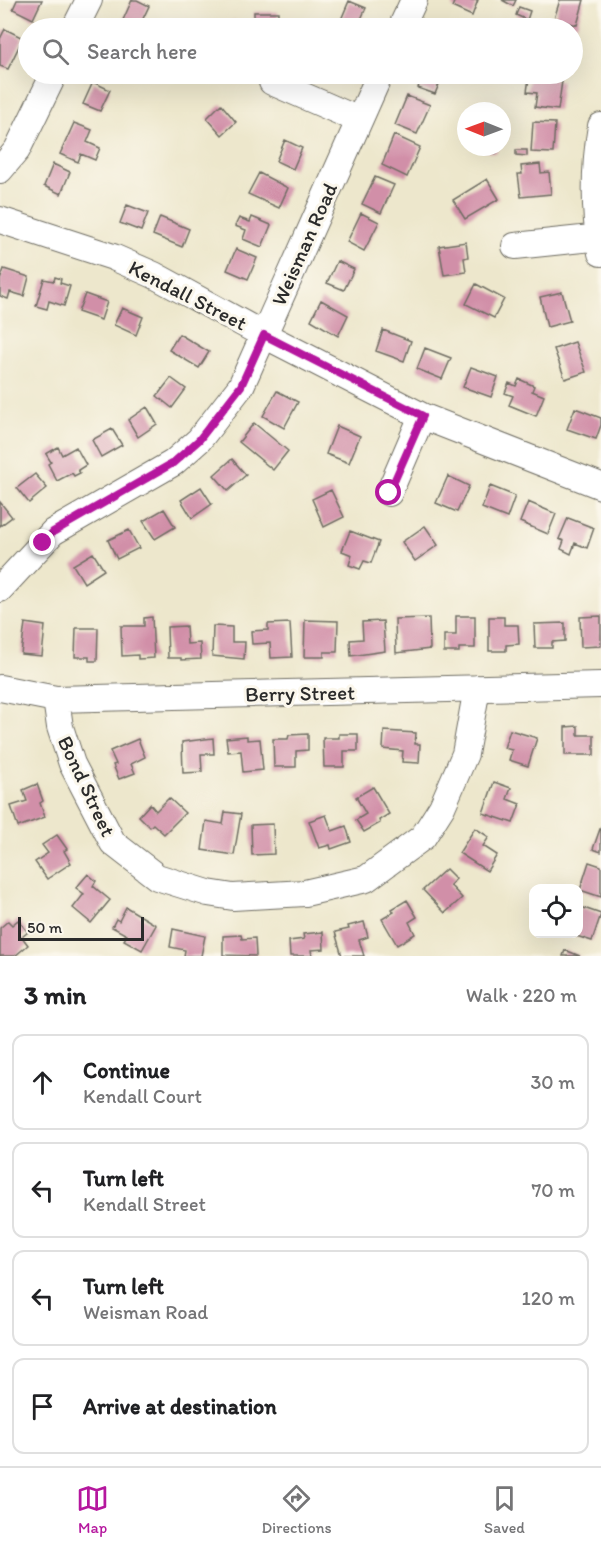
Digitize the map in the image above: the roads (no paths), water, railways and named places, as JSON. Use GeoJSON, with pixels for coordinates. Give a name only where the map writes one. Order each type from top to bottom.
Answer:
{"type":"FeatureCollection","features":[{"type":"Feature","properties":{"kind":"street"},"geometry":{"type":"LineString","coordinates":[[80,18],[89,0]]}},
{"type":"Feature","properties":{"kind":"street"},"geometry":{"type":"LineString","coordinates":[[406,18],[414,0]]}},
{"type":"Feature","properties":{"kind":"street"},"geometry":{"type":"LineString","coordinates":[[0,171],[17,150],[49,84]]}},
{"type":"Feature","properties":{"kind":"street"},"geometry":{"type":"LineString","coordinates":[[277,84],[358,120]]}},
{"type":"Feature","properties":{"kind":"street","name":"Weisman Road"},"geometry":{"type":"LineString","coordinates":[[0,589],[53,532],[173,463],[199,440],[241,386],[375,84]]}},
{"type":"Feature","properties":{"kind":"street"},"geometry":{"type":"LineString","coordinates":[[515,246],[600,243],[596,159],[601,126]]}},
{"type":"Feature","properties":{"kind":"street","name":"Kendall Street"},"geometry":{"type":"LineString","coordinates":[[0,220],[112,257],[154,274],[264,335],[423,416],[601,486]]}},
{"type":"Feature","properties":{"kind":"street"},"geometry":{"type":"LineString","coordinates":[[389,493],[423,416]]}},
{"type":"Feature","properties":{"kind":"street","name":"Berry Street"},"geometry":{"type":"LineString","coordinates":[[0,688],[56,699],[601,685]]}},
{"type":"Feature","properties":{"kind":"street","name":"Bond Street"},"geometry":{"type":"LineString","coordinates":[[56,699],[60,727],[72,764],[113,843],[157,877],[208,893],[232,897],[305,893],[366,879],[423,837],[442,807],[465,754],[477,688]]}}]}
